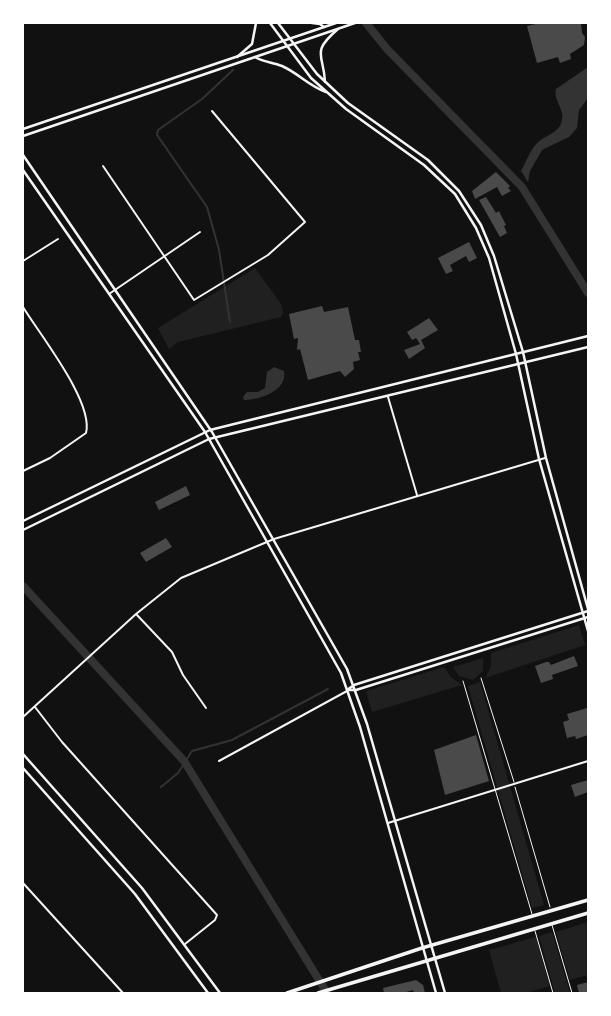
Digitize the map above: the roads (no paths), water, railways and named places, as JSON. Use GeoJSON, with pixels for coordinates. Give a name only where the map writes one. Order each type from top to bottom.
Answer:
{"type":"FeatureCollection","features":[{"type":"Feature","properties":{"kind":"main road"},"geometry":{"type":"LineString","coordinates":[[287,993],[422,948],[588,900]]}},
{"type":"Feature","properties":{"kind":"main road"},"geometry":{"type":"LineString","coordinates":[[318,993],[588,913]]}},
{"type":"Feature","properties":{"kind":"street"},"geometry":{"type":"LineString","coordinates":[[237,57],[252,44],[256,23]]}},
{"type":"Feature","properties":{"kind":"street"},"geometry":{"type":"LineString","coordinates":[[270,23],[312,78],[327,93],[424,165],[455,194],[476,228],[488,258],[516,354],[539,459],[588,631]]}},
{"type":"Feature","properties":{"kind":"street"},"geometry":{"type":"LineString","coordinates":[[219,761],[354,685],[588,610],[546,458],[523,352],[494,256],[481,225],[459,191],[428,160],[348,103],[325,82],[278,23]]}},
{"type":"Feature","properties":{"kind":"street"},"geometry":{"type":"LineString","coordinates":[[312,23],[324,27]]}},
{"type":"Feature","properties":{"kind":"street"},"geometry":{"type":"LineString","coordinates":[[23,129],[336,23]]}},
{"type":"Feature","properties":{"kind":"street"},"geometry":{"type":"LineString","coordinates":[[23,136],[355,23]]}},
{"type":"Feature","properties":{"kind":"street"},"geometry":{"type":"LineString","coordinates":[[325,82],[321,67],[321,50],[338,29]]}},
{"type":"Feature","properties":{"kind":"street"},"geometry":{"type":"LineString","coordinates":[[255,57],[282,66],[327,93]]}},
{"type":"Feature","properties":{"kind":"street"},"geometry":{"type":"LineString","coordinates":[[103,166],[194,300],[268,255],[305,222],[212,111]]}},
{"type":"Feature","properties":{"kind":"street"},"geometry":{"type":"LineString","coordinates":[[23,155],[215,438],[354,685],[445,993]]}},
{"type":"Feature","properties":{"kind":"street"},"geometry":{"type":"LineString","coordinates":[[23,170],[205,432],[341,673],[436,993]]}},
{"type":"Feature","properties":{"kind":"street"},"geometry":{"type":"LineString","coordinates":[[108,295],[200,232]]}},
{"type":"Feature","properties":{"kind":"street"},"geometry":{"type":"LineString","coordinates":[[23,261],[58,239]]}},
{"type":"Feature","properties":{"kind":"street"},"geometry":{"type":"LineString","coordinates":[[23,307],[72,382],[89,425],[86,433],[50,458],[23,471]]}},
{"type":"Feature","properties":{"kind":"street"},"geometry":{"type":"LineString","coordinates":[[23,521],[210,430],[588,336]]}},
{"type":"Feature","properties":{"kind":"street"},"geometry":{"type":"LineString","coordinates":[[23,530],[209,439],[588,347]]}},
{"type":"Feature","properties":{"kind":"street"},"geometry":{"type":"LineString","coordinates":[[387,397],[417,496]]}},
{"type":"Feature","properties":{"kind":"street"},"geometry":{"type":"LineString","coordinates":[[23,717],[136,614],[181,578],[274,539],[546,458]]}},
{"type":"Feature","properties":{"kind":"street"},"geometry":{"type":"LineString","coordinates":[[136,614],[172,652],[183,675],[206,708]]}},
{"type":"Feature","properties":{"kind":"street"},"geometry":{"type":"LineString","coordinates":[[348,690],[356,690],[586,617]]}},
{"type":"Feature","properties":{"kind":"street"},"geometry":{"type":"LineString","coordinates":[[34,707],[217,915],[215,920],[184,945]]}},
{"type":"Feature","properties":{"kind":"street"},"geometry":{"type":"LineString","coordinates":[[23,754],[142,888],[220,993]]}},
{"type":"Feature","properties":{"kind":"street"},"geometry":{"type":"LineString","coordinates":[[387,823],[588,761]]}},
{"type":"Feature","properties":{"kind":"street"},"geometry":{"type":"LineString","coordinates":[[23,768],[135,894],[208,993]]}},
{"type":"Feature","properties":{"kind":"street"},"geometry":{"type":"LineString","coordinates":[[23,883],[123,993]]}},
{"type":"Feature","properties":{"kind":"lane"},"geometry":{"type":"LineString","coordinates":[[481,678],[551,911]]}},
{"type":"Feature","properties":{"kind":"lane"},"geometry":{"type":"LineString","coordinates":[[463,681],[533,916]]}},
{"type":"Feature","properties":{"kind":"lane"},"geometry":{"type":"LineString","coordinates":[[552,924],[572,993]]}},
{"type":"Feature","properties":{"kind":"lane"},"geometry":{"type":"LineString","coordinates":[[534,929],[553,993]]}},
{"type":"Feature","properties":{"kind":"waterway"},"geometry":{"type":"LineString","coordinates":[[366,23],[387,49],[522,187],[588,293]]}},
{"type":"Feature","properties":{"kind":"waterway"},"geometry":{"type":"LineString","coordinates":[[230,322],[219,250],[207,207],[157,135],[158,130],[202,99],[233,70]]}},
{"type":"Feature","properties":{"kind":"waterway"},"geometry":{"type":"LineString","coordinates":[[23,586],[184,761],[327,993]]}},
{"type":"Feature","properties":{"kind":"waterway"},"geometry":{"type":"LineString","coordinates":[[161,787],[178,773],[192,751],[232,740],[328,689]]}}]}
